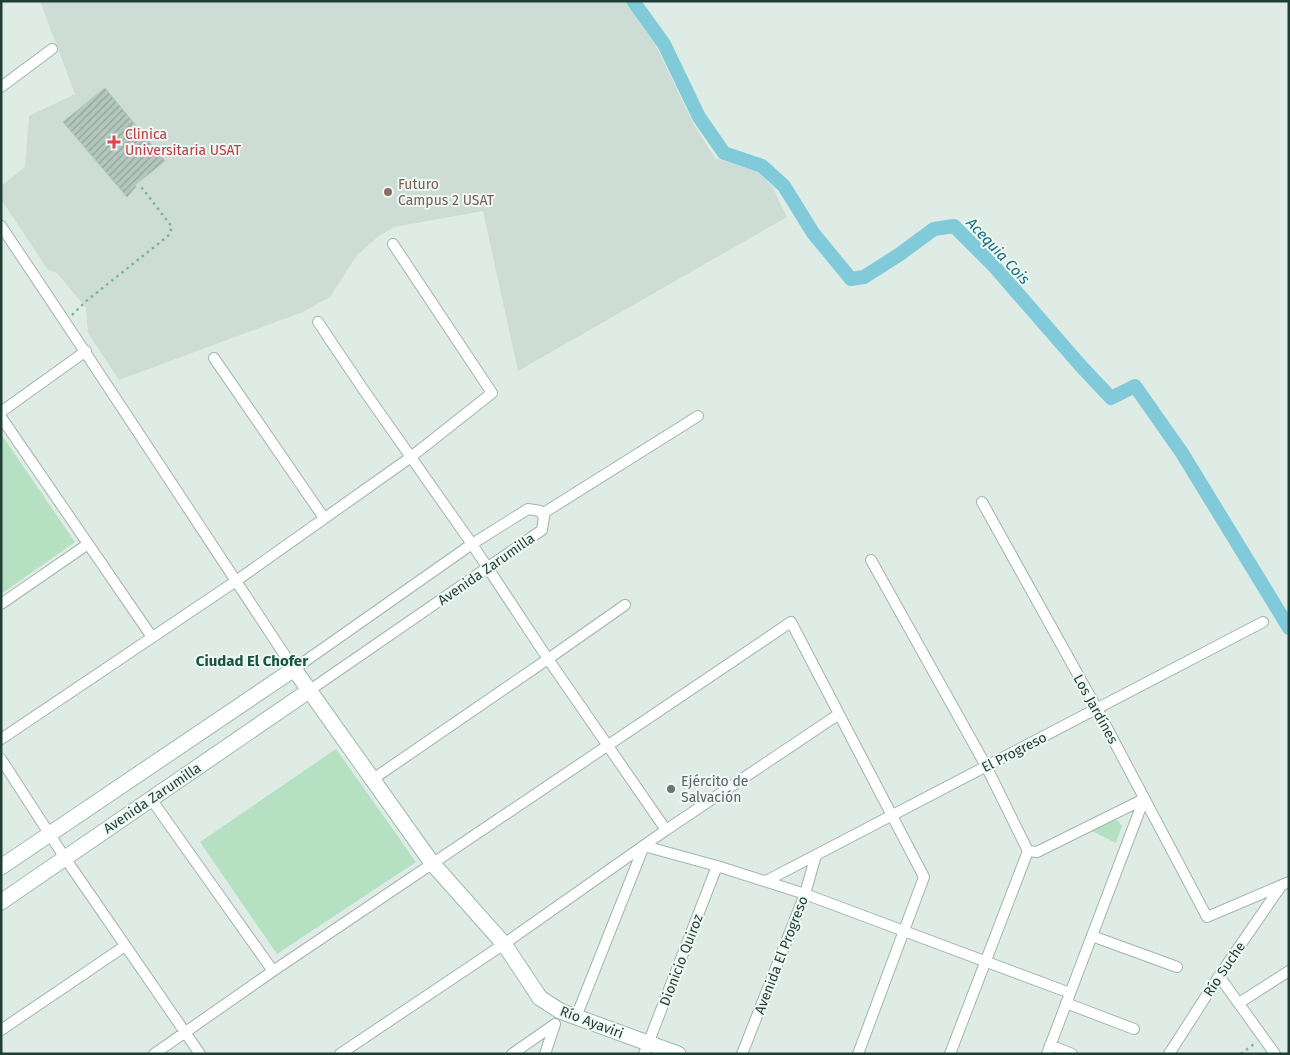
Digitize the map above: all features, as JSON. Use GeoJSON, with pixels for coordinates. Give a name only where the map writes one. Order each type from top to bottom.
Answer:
{"type":"FeatureCollection","features":[{"type":"Feature","properties":{"kind":"street"},"geometry":{"type":"LineString","coordinates":[[1,88],[52,49]]}},
{"type":"Feature","properties":{"kind":"street"},"geometry":{"type":"LineString","coordinates":[[1,226],[86,351],[294,668]]}},
{"type":"Feature","properties":{"kind":"street"},"geometry":{"type":"LineString","coordinates":[[1,738],[236,581],[411,457],[492,393],[393,244]]}},
{"type":"Feature","properties":{"kind":"street"},"geometry":{"type":"LineString","coordinates":[[318,322],[472,544],[548,659],[666,830]]}},
{"type":"Feature","properties":{"kind":"street"},"geometry":{"type":"LineString","coordinates":[[1,412],[86,351]]}},
{"type":"Feature","properties":{"kind":"street"},"geometry":{"type":"LineString","coordinates":[[214,358],[324,518]]}},
{"type":"Feature","properties":{"kind":"street"},"geometry":{"type":"LineString","coordinates":[[542,514],[698,416]]}},
{"type":"Feature","properties":{"kind":"street"},"geometry":{"type":"LineString","coordinates":[[1,417],[152,637]]}},
{"type":"Feature","properties":{"kind":"street","name":"Los Jardínes"},"geometry":{"type":"LineString","coordinates":[[982,502],[1096,709],[1207,918],[1285,883]]}},
{"type":"Feature","properties":{"kind":"street","name":"Avenida Zarumilla"},"geometry":{"type":"LineString","coordinates":[[1,867],[294,668],[472,544],[528,509],[540,511],[544,517],[542,530],[1,902]]}},
{"type":"Feature","properties":{"kind":"street"},"geometry":{"type":"LineString","coordinates":[[1,604],[88,544]]}},
{"type":"Feature","properties":{"kind":"street"},"geometry":{"type":"LineString","coordinates":[[871,560],[986,766],[1028,851],[950,1054]]}},
{"type":"Feature","properties":{"kind":"street"},"geometry":{"type":"LineString","coordinates":[[373,779],[625,605]]}},
{"type":"Feature","properties":{"kind":"street"},"geometry":{"type":"LineString","coordinates":[[154,1054],[432,863],[791,622],[924,877],[858,1054]]}},
{"type":"Feature","properties":{"kind":"street","name":"El Progreso"},"geometry":{"type":"LineString","coordinates":[[766,881],[1263,622]]}},
{"type":"Feature","properties":{"kind":"street","name":"Río Ayaviri"},"geometry":{"type":"LineString","coordinates":[[294,668],[432,863],[504,944],[540,998],[558,1018],[576,1017],[646,1048],[678,1054]]}},
{"type":"Feature","properties":{"kind":"street"},"geometry":{"type":"LineString","coordinates":[[340,1054],[504,944],[666,830],[839,714]]}},
{"type":"Feature","properties":{"kind":"street"},"geometry":{"type":"LineString","coordinates":[[1,759],[65,858],[200,1054]]}},
{"type":"Feature","properties":{"kind":"street"},"geometry":{"type":"LineString","coordinates":[[152,799],[273,971]]}},
{"type":"Feature","properties":{"kind":"street"},"geometry":{"type":"LineString","coordinates":[[1028,851],[1037,852],[1144,799]]}},
{"type":"Feature","properties":{"kind":"street"},"geometry":{"type":"LineString","coordinates":[[1072,1054],[1049,1049],[1144,799]]}},
{"type":"Feature","properties":{"kind":"street"},"geometry":{"type":"LineString","coordinates":[[644,846],[717,866],[805,894],[985,962],[1134,1029]]}},
{"type":"Feature","properties":{"kind":"street"},"geometry":{"type":"LineString","coordinates":[[576,1017],[644,846]]}},
{"type":"Feature","properties":{"kind":"street","name":"Avenida El Progreso"},"geometry":{"type":"LineString","coordinates":[[742,1054],[805,894],[816,854]]}},
{"type":"Feature","properties":{"kind":"street","name":"Dionicio Quiroz"},"geometry":{"type":"LineString","coordinates":[[646,1048],[717,866]]}},
{"type":"Feature","properties":{"kind":"street","name":"Río Suche"},"geometry":{"type":"LineString","coordinates":[[1169,1054],[1219,976],[1285,883]]}},
{"type":"Feature","properties":{"kind":"street"},"geometry":{"type":"LineString","coordinates":[[1092,936],[1177,967]]}},
{"type":"Feature","properties":{"kind":"street"},"geometry":{"type":"LineString","coordinates":[[1,1030],[125,946]]}},
{"type":"Feature","properties":{"kind":"street"},"geometry":{"type":"LineString","coordinates":[[1239,1003],[1289,971]]}},
{"type":"Feature","properties":{"kind":"street"},"geometry":{"type":"LineString","coordinates":[[1219,976],[1274,1054]]}},
{"type":"Feature","properties":{"kind":"street"},"geometry":{"type":"LineString","coordinates":[[512,1054],[558,1018]]}},
{"type":"Feature","properties":{"kind":"street"},"geometry":{"type":"LineString","coordinates":[[545,1054],[558,1018]]}},
{"type":"Feature","properties":{"kind":"path"},"geometry":{"type":"LineString","coordinates":[[65,321],[85,302],[168,236],[172,227],[139,184]]}},
{"type":"Feature","properties":{"kind":"path"},"geometry":{"type":"LineString","coordinates":[[1241,1054],[1263,1037]]}},
{"type":"Feature","properties":{"kind":"shaded area","name":"Futuro Campus 2 USAT"},"geometry":{"type":"Polygon","coordinates":[[[40,1],[624,1],[655,44],[694,125],[715,158],[758,172],[772,186],[787,217],[518,371],[483,211],[394,227],[379,236],[357,255],[330,297],[303,312],[119,380],[88,333],[86,308],[57,273],[48,270],[1,199],[1,186],[25,167],[29,116],[75,94],[40,1]]]}},
{"type":"Feature","properties":{"kind":"green space"},"geometry":{"type":"Polygon","coordinates":[[[1,434],[75,542],[1,594],[1,434]]]}},
{"type":"Feature","properties":{"kind":"green space"},"geometry":{"type":"Polygon","coordinates":[[[336,749],[416,862],[277,954],[200,842],[336,749]]]}},
{"type":"Feature","properties":{"kind":"green space"},"geometry":{"type":"Polygon","coordinates":[[[1115,820],[1122,826],[1116,843],[1092,831],[1115,820]]]}},
{"type":"Feature","properties":{"kind":"building","name":"Clinica Universitaria USAT"},"geometry":{"type":"Polygon","coordinates":[[[105,88],[165,161],[135,185],[136,187],[127,197],[63,122],[105,88]]]}},
{"type":"Feature","properties":{"kind":"waterway","name":"Acequia Cois"},"geometry":{"type":"LineString","coordinates":[[633,1],[664,44],[699,117],[724,153],[762,166],[784,186],[813,233],[851,279],[864,277],[934,229],[954,226],[993,265],[1111,398],[1135,386],[1182,453],[1289,628]]}},
{"type":"Feature","properties":{"kind":"place","name":"Clinica Universitaria USAT"},"geometry":{"type":"Point","coordinates":[114,142]}},
{"type":"Feature","properties":{"kind":"place","name":"Futuro Campus 2 USAT"},"geometry":{"type":"Point","coordinates":[388,192]}},
{"type":"Feature","properties":{"kind":"place","name":"Ejército de Salvación"},"geometry":{"type":"Point","coordinates":[671,789]}},
{"type":"Feature","properties":{"kind":"district","name":"Ciudad El Chofer"},"geometry":{"type":"Point","coordinates":[252,661]}}]}
